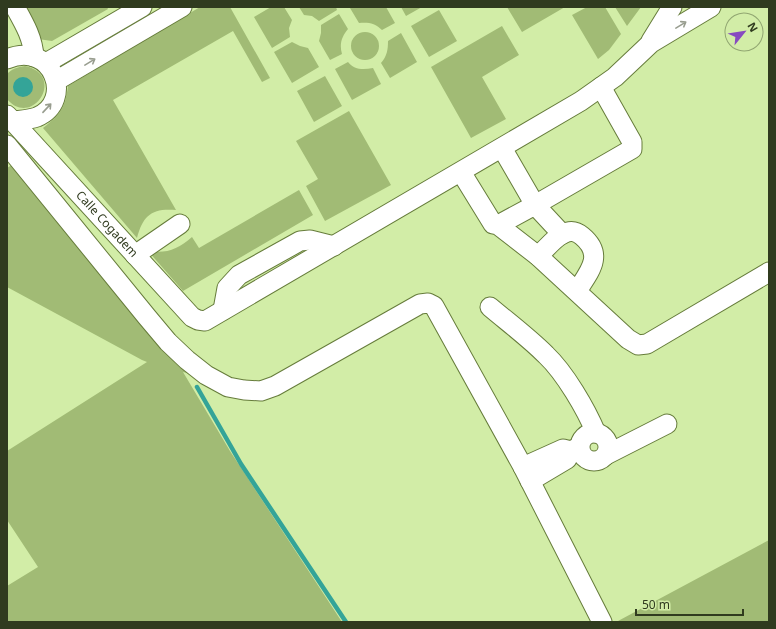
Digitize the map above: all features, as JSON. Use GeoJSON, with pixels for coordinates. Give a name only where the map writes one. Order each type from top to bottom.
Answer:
{"type":"FeatureCollection","features":[{"type":"Feature","properties":{"kind":"street"},"geometry":{"type":"LineString","coordinates":[[15,7],[31,37],[40,60]]}},
{"type":"Feature","properties":{"kind":"street"},"geometry":{"type":"LineString","coordinates":[[40,60],[142,7]]}},
{"type":"Feature","properties":{"kind":"street"},"geometry":{"type":"LineString","coordinates":[[56,81],[182,7]]}},
{"type":"Feature","properties":{"kind":"street"},"geometry":{"type":"LineString","coordinates":[[651,43],[672,7]]}},
{"type":"Feature","properties":{"kind":"street"},"geometry":{"type":"LineString","coordinates":[[711,7],[651,43],[615,76],[581,101],[461,172],[493,224],[498,225],[538,256],[628,339],[638,345],[647,344],[769,272]]}},
{"type":"Feature","properties":{"kind":"street"},"geometry":{"type":"LineString","coordinates":[[7,59],[27,55],[40,60],[52,71],[56,81],[56,92],[52,103],[46,111],[36,117],[10,118]]}},
{"type":"Feature","properties":{"kind":"street"},"geometry":{"type":"LineString","coordinates":[[498,225],[632,148],[632,142],[601,87]]}},
{"type":"Feature","properties":{"kind":"street","name":"Calle Cogadem"},"geometry":{"type":"LineString","coordinates":[[10,118],[192,317],[205,321],[461,172]]}},
{"type":"Feature","properties":{"kind":"street"},"geometry":{"type":"LineString","coordinates":[[7,145],[168,342],[206,374],[228,387],[261,391],[275,386],[420,304],[428,303],[434,306],[527,474],[602,622]]}},
{"type":"Feature","properties":{"kind":"street"},"geometry":{"type":"LineString","coordinates":[[502,148],[535,205],[562,234]]}},
{"type":"Feature","properties":{"kind":"street"},"geometry":{"type":"LineString","coordinates":[[135,255],[180,224]]}},
{"type":"Feature","properties":{"kind":"street"},"geometry":{"type":"LineString","coordinates":[[538,256],[562,234],[570,231],[578,233],[589,242],[594,251],[591,269],[577,291]]}},
{"type":"Feature","properties":{"kind":"street"},"geometry":{"type":"LineString","coordinates":[[490,307],[547,355],[579,400],[596,433]]}},
{"type":"Feature","properties":{"kind":"street"},"geometry":{"type":"LineString","coordinates":[[527,474],[563,449],[575,449],[586,460],[593,462],[601,460],[606,455],[667,424]]}},
{"type":"Feature","properties":{"kind":"street"},"geometry":{"type":"LineString","coordinates":[[575,449],[582,439],[588,434],[596,433],[602,435],[606,439],[608,444],[606,455]]}},
{"type":"Feature","properties":{"kind":"green space"},"geometry":{"type":"Polygon","coordinates":[[[22,7],[107,7],[108,9],[52,41],[38,39],[22,7]]]}},
{"type":"Feature","properties":{"kind":"green space"},"geometry":{"type":"Polygon","coordinates":[[[200,7],[230,7],[270,78],[262,82],[233,31],[113,100],[176,210],[161,210],[150,215],[142,224],[137,238],[43,128],[54,119],[64,105],[68,86],[200,7]]]}},
{"type":"Feature","properties":{"kind":"green space"},"geometry":{"type":"Polygon","coordinates":[[[271,7],[284,7],[292,20],[289,28],[290,37],[272,48],[254,17],[271,7]]]}},
{"type":"Feature","properties":{"kind":"green space"},"geometry":{"type":"Polygon","coordinates":[[[299,7],[336,7],[337,10],[319,21],[312,16],[304,15],[299,7]]]}},
{"type":"Feature","properties":{"kind":"green space"},"geometry":{"type":"Polygon","coordinates":[[[386,7],[395,23],[382,30],[371,24],[359,23],[350,8],[386,7]]]}},
{"type":"Feature","properties":{"kind":"green space"},"geometry":{"type":"Polygon","coordinates":[[[401,7],[422,7],[406,16],[401,7]]]}},
{"type":"Feature","properties":{"kind":"green space"},"geometry":{"type":"Polygon","coordinates":[[[507,7],[565,7],[522,32],[507,7]]]}},
{"type":"Feature","properties":{"kind":"green space"},"geometry":{"type":"Polygon","coordinates":[[[587,7],[605,7],[621,34],[609,50],[598,59],[572,15],[587,7]]]}},
{"type":"Feature","properties":{"kind":"green space"},"geometry":{"type":"Polygon","coordinates":[[[615,7],[641,7],[627,26],[615,7]]]}},
{"type":"Feature","properties":{"kind":"green space"},"geometry":{"type":"Polygon","coordinates":[[[439,10],[457,41],[429,57],[411,26],[439,10]]]}},
{"type":"Feature","properties":{"kind":"green space"},"geometry":{"type":"Polygon","coordinates":[[[339,14],[348,29],[342,40],[342,54],[330,60],[319,41],[321,25],[339,14]]]}},
{"type":"Feature","properties":{"kind":"green space"},"geometry":{"type":"Polygon","coordinates":[[[502,26],[519,55],[482,77],[506,119],[471,138],[431,67],[502,26]]]}},
{"type":"Feature","properties":{"kind":"green space"},"geometry":{"type":"Polygon","coordinates":[[[365,32],[375,36],[379,46],[375,56],[365,60],[355,56],[351,46],[355,36],[365,32]]]}},
{"type":"Feature","properties":{"kind":"green space"},"geometry":{"type":"Polygon","coordinates":[[[401,33],[417,62],[390,78],[381,63],[387,53],[388,41],[401,33]]]}},
{"type":"Feature","properties":{"kind":"green space"},"geometry":{"type":"Polygon","coordinates":[[[292,42],[308,48],[319,67],[292,83],[274,52],[292,42]]]}},
{"type":"Feature","properties":{"kind":"green space"},"geometry":{"type":"Polygon","coordinates":[[[348,62],[353,67],[359,69],[373,68],[381,84],[352,100],[335,69],[348,62]]]}},
{"type":"Feature","properties":{"kind":"green space"},"geometry":{"type":"Polygon","coordinates":[[[25,66],[37,71],[43,79],[44,88],[41,97],[35,104],[26,108],[17,107],[7,99],[7,74],[15,68],[25,66]]]}},
{"type":"Feature","properties":{"kind":"green space"},"geometry":{"type":"Polygon","coordinates":[[[325,76],[342,106],[314,122],[297,91],[325,76]]]}},
{"type":"Feature","properties":{"kind":"green space"},"geometry":{"type":"Polygon","coordinates":[[[349,111],[391,185],[325,221],[306,186],[318,179],[296,141],[349,111]]]}},
{"type":"Feature","properties":{"kind":"green space"},"geometry":{"type":"Polygon","coordinates":[[[15,163],[191,374],[183,372],[230,451],[342,622],[7,622],[7,586],[38,567],[7,520],[7,451],[147,362],[7,287],[7,168],[15,163]]]}},
{"type":"Feature","properties":{"kind":"green space"},"geometry":{"type":"Polygon","coordinates":[[[299,190],[313,215],[183,291],[148,251],[161,252],[172,250],[182,245],[192,237],[199,248],[299,190]]]}},
{"type":"Feature","properties":{"kind":"green space"},"geometry":{"type":"Polygon","coordinates":[[[769,540],[769,622],[618,621],[769,540]]]}},
{"type":"Feature","properties":{"kind":"water"},"geometry":{"type":"Polygon","coordinates":[[[23,77],[30,80],[33,87],[30,94],[23,97],[16,94],[13,87],[16,80],[23,77]]]}},
{"type":"Feature","properties":{"kind":"waterway"},"geometry":{"type":"LineString","coordinates":[[197,387],[241,464],[346,622]]}}]}
